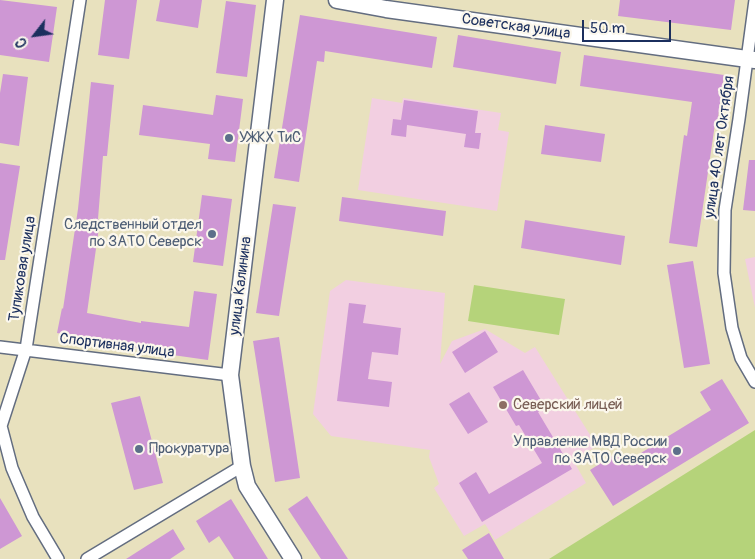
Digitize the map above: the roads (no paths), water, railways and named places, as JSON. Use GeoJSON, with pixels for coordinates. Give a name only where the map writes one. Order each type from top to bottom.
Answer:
{"type":"FeatureCollection","features":[{"type":"Feature","properties":{"kind":"main road","name":"улица Калинина"},"geometry":{"type":"LineString","coordinates":[[275,0],[230,375],[242,466],[247,486],[293,559]]}},
{"type":"Feature","properties":{"kind":"main road","name":"Советская улица"},"geometry":{"type":"LineString","coordinates":[[337,0],[386,9],[751,60]]}},
{"type":"Feature","properties":{"kind":"street","name":"Тупиковая улица"},"geometry":{"type":"LineString","coordinates":[[58,559],[33,517],[12,468],[0,426],[26,349],[80,0]]}},
{"type":"Feature","properties":{"kind":"street","name":"улица 40 лет Октября"},"geometry":{"type":"LineString","coordinates":[[755,0],[751,60],[725,210],[724,273],[732,328],[741,358],[755,382]]}},
{"type":"Feature","properties":{"kind":"street","name":"Спортивная улица"},"geometry":{"type":"LineString","coordinates":[[0,347],[230,375]]}},
{"type":"Feature","properties":{"kind":"street"},"geometry":{"type":"LineString","coordinates":[[87,559],[242,466]]}},
{"type":"Feature","properties":{"kind":"place","name":"УЖКХ ТиС"},"geometry":{"type":"Point","coordinates":[229,138]}},
{"type":"Feature","properties":{"kind":"place","name":"Следственный отдел по ЗАТО Северск"},"geometry":{"type":"Point","coordinates":[212,234]}},
{"type":"Feature","properties":{"kind":"place","name":"Северский лицей"},"geometry":{"type":"Point","coordinates":[503,405]}},
{"type":"Feature","properties":{"kind":"place","name":"Прокуратура"},"geometry":{"type":"Point","coordinates":[139,449]}},
{"type":"Feature","properties":{"kind":"place","name":"Управление МВД России по ЗАТО Северск"},"geometry":{"type":"Point","coordinates":[677,451]}}]}
